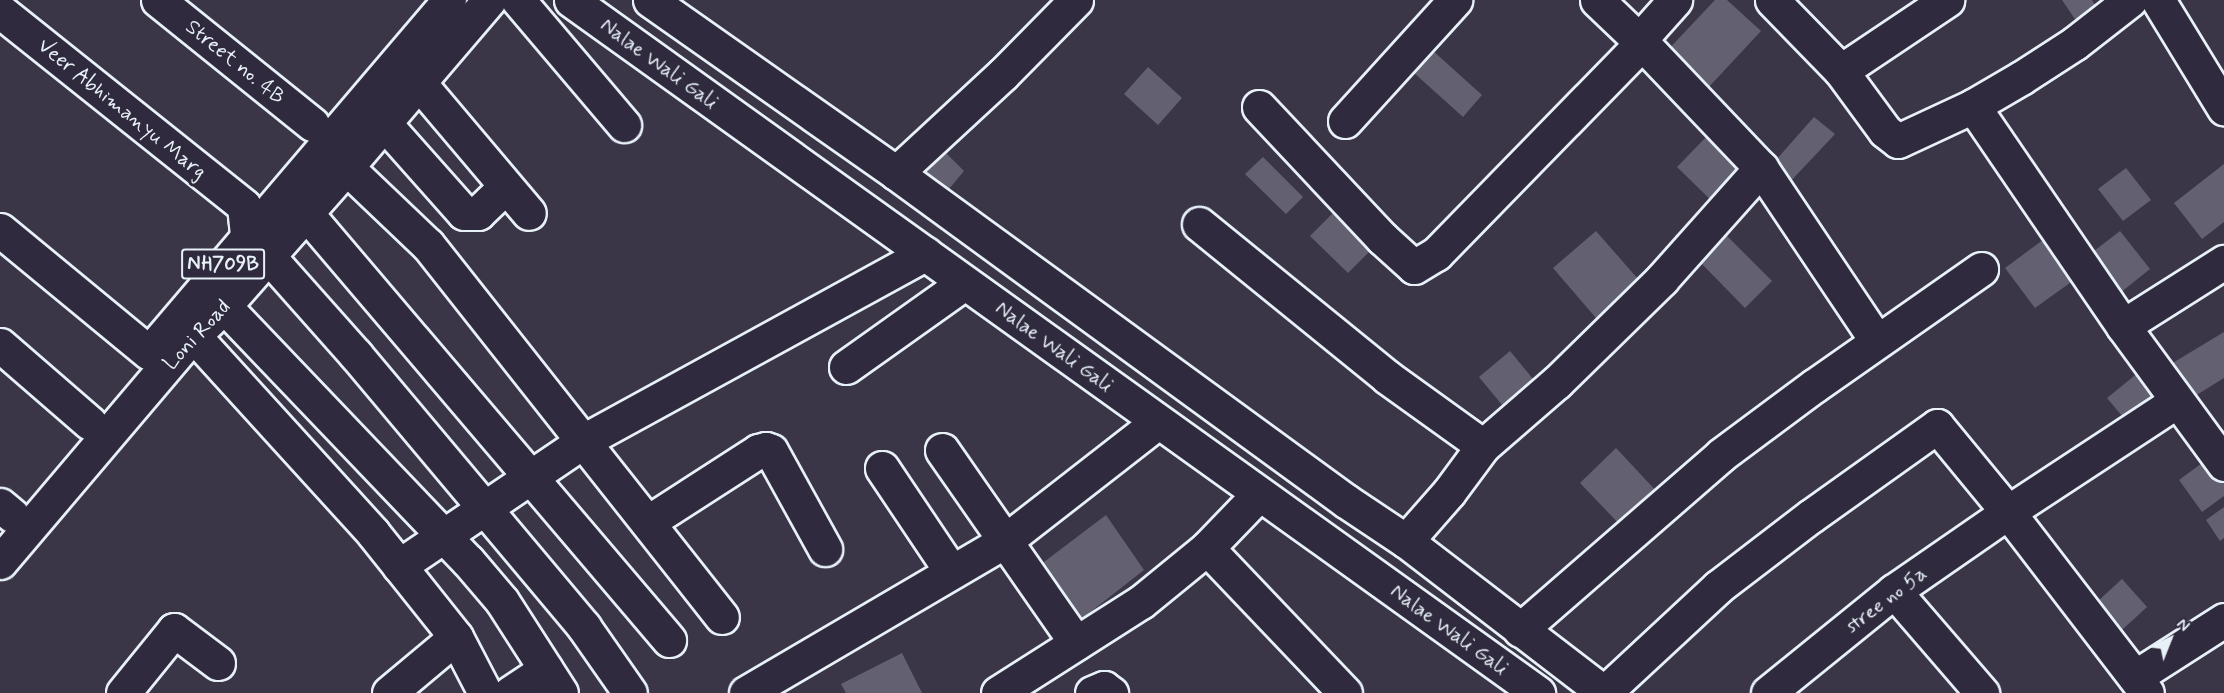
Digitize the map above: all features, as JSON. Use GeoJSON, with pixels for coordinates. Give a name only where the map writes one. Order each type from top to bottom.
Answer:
{"type":"FeatureCollection","features":[{"type":"Feature","properties":{"kind":"main road","name":"Street no. 4B"},"geometry":{"type":"LineString","coordinates":[[158,0],[312,124]]}},
{"type":"Feature","properties":{"kind":"main road","name":"Loni Road"},"geometry":{"type":"LineString","coordinates":[[4,517],[90,423],[449,0]]}},
{"type":"Feature","properties":{"kind":"main road","name":"Loni Road"},"geometry":{"type":"LineString","coordinates":[[0,562],[194,336],[224,306],[253,233],[305,212],[489,0]]}},
{"type":"Feature","properties":{"kind":"main road"},"geometry":{"type":"LineString","coordinates":[[518,0],[624,125]]}},
{"type":"Feature","properties":{"kind":"main road","name":"Nalae Wali Gali"},"geometry":{"type":"LineString","coordinates":[[571,0],[1538,693]]}},
{"type":"Feature","properties":{"kind":"main road"},"geometry":{"type":"LineString","coordinates":[[650,0],[896,173],[1336,494],[1406,541],[1604,693],[1718,587],[1811,516],[1937,426],[2008,512],[2141,685],[2224,620]]}},
{"type":"Feature","properties":{"kind":"main road"},"geometry":{"type":"LineString","coordinates":[[896,173],[1004,74],[1076,0]]}},
{"type":"Feature","properties":{"kind":"main road"},"geometry":{"type":"LineString","coordinates":[[1345,121],[1455,0]]}},
{"type":"Feature","properties":{"kind":"main road"},"geometry":{"type":"LineString","coordinates":[[1597,0],[1642,43],[1761,168],[1877,341]]}},
{"type":"Feature","properties":{"kind":"main road"},"geometry":{"type":"LineString","coordinates":[[1642,43],[1641,37],[1675,0]]}},
{"type":"Feature","properties":{"kind":"main road"},"geometry":{"type":"LineString","coordinates":[[1772,0],[1841,72],[1885,131],[1898,141],[1973,106],[2074,43],[2130,0]]}},
{"type":"Feature","properties":{"kind":"main road"},"geometry":{"type":"LineString","coordinates":[[1841,72],[1947,0]]}},
{"type":"Feature","properties":{"kind":"main road"},"geometry":{"type":"LineString","coordinates":[[2158,0],[2224,108]]}},
{"type":"Feature","properties":{"kind":"main road","name":"Veer Abhimanyu Marg"},"geometry":{"type":"LineString","coordinates":[[0,11],[253,233],[584,627],[630,693]]}},
{"type":"Feature","properties":{"kind":"main road"},"geometry":{"type":"LineString","coordinates":[[1259,107],[1382,238],[1413,267],[1436,254],[1642,43]]}},
{"type":"Feature","properties":{"kind":"main road"},"geometry":{"type":"LineString","coordinates":[[419,83],[504,187],[529,213]]}},
{"type":"Feature","properties":{"kind":"main road"},"geometry":{"type":"LineString","coordinates":[[1973,106],[2123,326],[2224,465]]}},
{"type":"Feature","properties":{"kind":"main road"},"geometry":{"type":"LineString","coordinates":[[384,123],[464,213],[478,213],[504,187]]}},
{"type":"Feature","properties":{"kind":"main road"},"geometry":{"type":"LineString","coordinates":[[346,167],[428,245],[585,440],[722,617]]}},
{"type":"Feature","properties":{"kind":"main road"},"geometry":{"type":"LineString","coordinates":[[1406,541],[1449,492],[1483,446],[1557,382],[1662,279],[1761,168]]}},
{"type":"Feature","properties":{"kind":"main road"},"geometry":{"type":"LineString","coordinates":[[305,212],[669,640]]}},
{"type":"Feature","properties":{"kind":"main road"},"geometry":{"type":"LineString","coordinates":[[1199,224],[1387,376],[1483,446]]}},
{"type":"Feature","properties":{"kind":"main road"},"geometry":{"type":"LineString","coordinates":[[0,230],[149,353]]}},
{"type":"Feature","properties":{"kind":"main road"},"geometry":{"type":"LineString","coordinates":[[399,566],[585,440],[925,254]]}},
{"type":"Feature","properties":{"kind":"main road"},"geometry":{"type":"LineString","coordinates":[[2123,326],[2224,262]]}},
{"type":"Feature","properties":{"kind":"main road"},"geometry":{"type":"LineString","coordinates":[[1520,630],[1683,486],[1877,341],[1981,269]]}},
{"type":"Feature","properties":{"kind":"main road"},"geometry":{"type":"LineString","coordinates":[[846,367],[964,283]]}},
{"type":"Feature","properties":{"kind":"main road"},"geometry":{"type":"LineString","coordinates":[[224,306],[444,536],[502,602],[554,681],[510,693]]}},
{"type":"Feature","properties":{"kind":"main road"},"geometry":{"type":"LineString","coordinates":[[194,336],[373,533],[456,637],[485,693]]}},
{"type":"Feature","properties":{"kind":"main road"},"geometry":{"type":"LineString","coordinates":[[0,345],[90,423]]}},
{"type":"Feature","properties":{"kind":"main road","name":"stree no 5a"},"geometry":{"type":"LineString","coordinates":[[1768,693],[1894,591],[2008,512],[2177,401]]}},
{"type":"Feature","properties":{"kind":"main road"},"geometry":{"type":"LineString","coordinates":[[746,693],[1005,541],[1158,422]]}},
{"type":"Feature","properties":{"kind":"main road"},"geometry":{"type":"LineString","coordinates":[[648,522],[758,451],[766,449],[771,451],[825,549]]}},
{"type":"Feature","properties":{"kind":"main road"},"geometry":{"type":"LineString","coordinates":[[942,450],[1076,643]]}},
{"type":"Feature","properties":{"kind":"main road"},"geometry":{"type":"LineString","coordinates":[[882,468],[951,571]]}},
{"type":"Feature","properties":{"kind":"main road"},"geometry":{"type":"LineString","coordinates":[[998,693],[1037,683],[1076,643],[1141,602],[1206,548],[1259,494]]}},
{"type":"Feature","properties":{"kind":"main road"},"geometry":{"type":"LineString","coordinates":[[1206,548],[1345,693]]}},
{"type":"Feature","properties":{"kind":"main road"},"geometry":{"type":"LineString","coordinates":[[1894,591],[1982,693]]}},
{"type":"Feature","properties":{"kind":"main road"},"geometry":{"type":"LineString","coordinates":[[123,693],[174,630],[218,663]]}},
{"type":"Feature","properties":{"kind":"main road"},"geometry":{"type":"LineString","coordinates":[[389,693],[456,637]]}},
{"type":"Feature","properties":{"kind":"main road"},"geometry":{"type":"LineString","coordinates":[[1092,693],[1104,688],[1111,693]]}},
{"type":"Feature","properties":{"kind":"building"},"geometry":{"type":"Polygon","coordinates":[[[1715,0],[1727,0],[1761,31],[1707,89],[1664,54],[1715,0]]]}},
{"type":"Feature","properties":{"kind":"building"},"geometry":{"type":"Polygon","coordinates":[[[2062,0],[2092,0],[2102,17],[2085,34],[2062,0]]]}},
{"type":"Feature","properties":{"kind":"building"},"geometry":{"type":"Polygon","coordinates":[[[1432,50],[1482,95],[1463,117],[1413,72],[1432,50]]]}},
{"type":"Feature","properties":{"kind":"building"},"geometry":{"type":"Polygon","coordinates":[[[1148,67],[1182,98],[1158,125],[1124,94],[1148,67]]]}},
{"type":"Feature","properties":{"kind":"building"},"geometry":{"type":"Polygon","coordinates":[[[1814,117],[1835,134],[1789,183],[1777,159],[1814,117]]]}},
{"type":"Feature","properties":{"kind":"building"},"geometry":{"type":"Polygon","coordinates":[[[1708,135],[1749,174],[1718,207],[1677,167],[1708,135]]]}},
{"type":"Feature","properties":{"kind":"building"},"geometry":{"type":"Polygon","coordinates":[[[938,145],[964,171],[938,202],[910,175],[938,145]]]}},
{"type":"Feature","properties":{"kind":"building"},"geometry":{"type":"Polygon","coordinates":[[[1263,157],[1303,197],[1286,214],[1245,174],[1263,157]]]}},
{"type":"Feature","properties":{"kind":"building"},"geometry":{"type":"Polygon","coordinates":[[[2224,164],[2224,222],[2202,239],[2174,203],[2224,164]]]}},
{"type":"Feature","properties":{"kind":"building"},"geometry":{"type":"Polygon","coordinates":[[[2126,168],[2151,200],[2123,221],[2098,189],[2126,168]]]}},
{"type":"Feature","properties":{"kind":"building"},"geometry":{"type":"Polygon","coordinates":[[[1339,207],[1377,244],[1348,273],[1310,236],[1339,207]]]}},
{"type":"Feature","properties":{"kind":"building"},"geometry":{"type":"Polygon","coordinates":[[[1596,231],[1645,287],[1602,325],[1553,268],[1596,231]]]}},
{"type":"Feature","properties":{"kind":"building"},"geometry":{"type":"Polygon","coordinates":[[[2120,231],[2150,269],[2115,297],[2085,258],[2120,231]]]}},
{"type":"Feature","properties":{"kind":"building"},"geometry":{"type":"Polygon","coordinates":[[[2051,234],[2081,275],[2035,308],[2005,268],[2051,234]]]}},
{"type":"Feature","properties":{"kind":"building"},"geometry":{"type":"Polygon","coordinates":[[[1726,235],[1772,281],[1745,308],[1699,261],[1726,235]]]}},
{"type":"Feature","properties":{"kind":"building"},"geometry":{"type":"Polygon","coordinates":[[[2224,332],[2224,378],[2182,404],[2161,370],[2224,332]]]}},
{"type":"Feature","properties":{"kind":"building"},"geometry":{"type":"Polygon","coordinates":[[[1510,351],[1538,385],[1507,411],[1479,377],[1510,351]]]}},
{"type":"Feature","properties":{"kind":"building"},"geometry":{"type":"Polygon","coordinates":[[[2144,368],[2169,398],[2132,428],[2107,398],[2144,368]]]}},
{"type":"Feature","properties":{"kind":"building"},"geometry":{"type":"Polygon","coordinates":[[[1616,448],[1660,495],[1624,529],[1580,483],[1616,448]]]}},
{"type":"Feature","properties":{"kind":"building"},"geometry":{"type":"Polygon","coordinates":[[[2209,458],[2224,478],[2224,496],[2202,512],[2179,480],[2209,458]]]}},
{"type":"Feature","properties":{"kind":"building"},"geometry":{"type":"Polygon","coordinates":[[[2224,507],[2224,538],[2220,541],[2206,520],[2224,507]]]}},
{"type":"Feature","properties":{"kind":"building"},"geometry":{"type":"Polygon","coordinates":[[[1106,515],[1144,570],[1070,628],[1032,571],[1106,515]]]}},
{"type":"Feature","properties":{"kind":"building"},"geometry":{"type":"Polygon","coordinates":[[[2122,579],[2147,607],[2112,639],[2087,611],[2122,579]]]}},
{"type":"Feature","properties":{"kind":"building"},"geometry":{"type":"Polygon","coordinates":[[[902,653],[922,693],[846,693],[841,684],[902,653]]]}}]}
